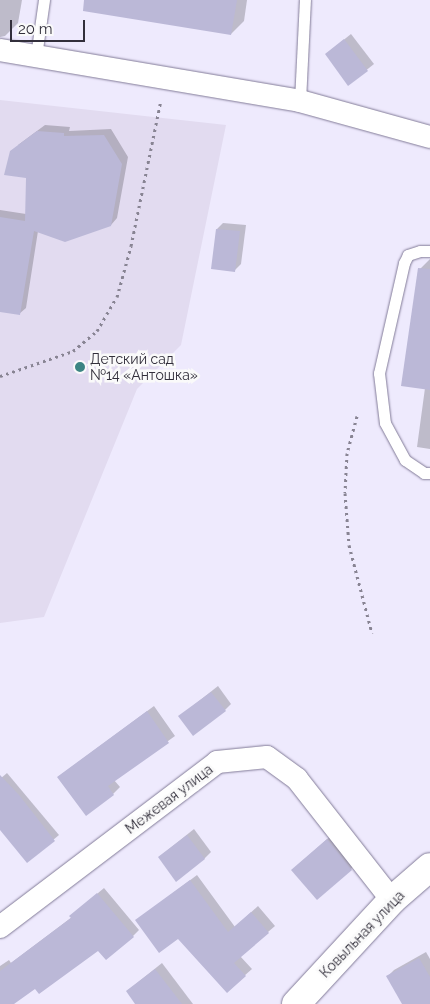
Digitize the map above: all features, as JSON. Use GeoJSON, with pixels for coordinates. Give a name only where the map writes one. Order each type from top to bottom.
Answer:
{"type":"FeatureCollection","features":[{"type":"Feature","properties":{"kind":"street"},"geometry":{"type":"LineString","coordinates":[[0,50],[300,101],[430,137]]}},
{"type":"Feature","properties":{"kind":"street","name":"Межевая улица"},"geometry":{"type":"LineString","coordinates":[[0,927],[217,762],[267,757],[297,779],[392,900]]}},
{"type":"Feature","properties":{"kind":"street","name":"Ковыльная улица"},"geometry":{"type":"LineString","coordinates":[[296,1004],[392,900],[430,867]]}},
{"type":"Feature","properties":{"kind":"lane"},"geometry":{"type":"LineString","coordinates":[[36,56],[44,0]]}},
{"type":"Feature","properties":{"kind":"lane"},"geometry":{"type":"LineString","coordinates":[[300,101],[305,0]]}},
{"type":"Feature","properties":{"kind":"lane"},"geometry":{"type":"LineString","coordinates":[[430,251],[420,251],[408,255],[404,263],[379,373],[385,423],[405,460],[424,472],[430,473]]}},
{"type":"Feature","properties":{"kind":"path"},"geometry":{"type":"LineString","coordinates":[[0,376],[73,351],[97,331],[117,297],[145,183],[165,78]]}},
{"type":"Feature","properties":{"kind":"path"},"geometry":{"type":"LineString","coordinates":[[357,416],[347,453],[345,494],[349,545],[372,633]]}},
{"type":"Feature","properties":{"kind":"shaded area","name":"Детский сад №14 «Антошка»"},"geometry":{"type":"Polygon","coordinates":[[[0,100],[226,125],[181,345],[137,389],[44,617],[0,623],[0,100]]]}},
{"type":"Feature","properties":{"kind":"building"},"geometry":{"type":"Polygon","coordinates":[[[84,0],[237,0],[231,35],[83,11],[84,0]]]}},
{"type":"Feature","properties":{"kind":"building"},"geometry":{"type":"Polygon","coordinates":[[[344,39],[368,71],[348,86],[325,54],[344,39]]]}},
{"type":"Feature","properties":{"kind":"building"},"geometry":{"type":"Polygon","coordinates":[[[37,131],[64,133],[64,136],[104,135],[122,164],[111,226],[65,242],[34,231],[20,315],[0,312],[0,217],[25,221],[26,178],[4,175],[10,151],[37,131]]]}},
{"type":"Feature","properties":{"kind":"building"},"geometry":{"type":"Polygon","coordinates":[[[216,229],[240,231],[235,272],[211,269],[216,229]]]}},
{"type":"Feature","properties":{"kind":"building"},"geometry":{"type":"Polygon","coordinates":[[[418,268],[430,269],[430,390],[401,386],[418,268]]]}},
{"type":"Feature","properties":{"kind":"building"},"geometry":{"type":"Polygon","coordinates":[[[211,692],[226,711],[193,736],[178,716],[211,692]]]}},
{"type":"Feature","properties":{"kind":"building"},"geometry":{"type":"Polygon","coordinates":[[[147,711],[169,743],[108,786],[114,795],[86,816],[57,777],[147,711]]]}},
{"type":"Feature","properties":{"kind":"building"},"geometry":{"type":"Polygon","coordinates":[[[0,775],[19,795],[55,841],[27,863],[0,830],[0,775]]]}},
{"type":"Feature","properties":{"kind":"building"},"geometry":{"type":"Polygon","coordinates":[[[187,835],[205,859],[176,882],[158,857],[187,835]]]}},
{"type":"Feature","properties":{"kind":"building"},"geometry":{"type":"Polygon","coordinates":[[[327,839],[352,870],[317,900],[291,870],[327,839]]]}},
{"type":"Feature","properties":{"kind":"building"},"geometry":{"type":"Polygon","coordinates":[[[190,880],[228,932],[251,912],[269,933],[234,963],[246,976],[227,993],[178,939],[159,953],[135,920],[190,880]]]}},
{"type":"Feature","properties":{"kind":"building"},"geometry":{"type":"Polygon","coordinates":[[[97,893],[134,937],[106,960],[98,951],[39,994],[35,989],[14,1004],[0,1004],[0,971],[71,918],[69,916],[97,893]]]}},
{"type":"Feature","properties":{"kind":"building"},"geometry":{"type":"Polygon","coordinates":[[[419,958],[430,977],[430,1004],[402,1004],[386,976],[419,958]]]}},
{"type":"Feature","properties":{"kind":"building"},"geometry":{"type":"Polygon","coordinates":[[[155,969],[182,1004],[135,1004],[126,991],[155,969]]]}},
{"type":"Feature","properties":{"kind":"place","name":"Детский сад №14 «Антошка»"},"geometry":{"type":"Point","coordinates":[80,367]}}]}
